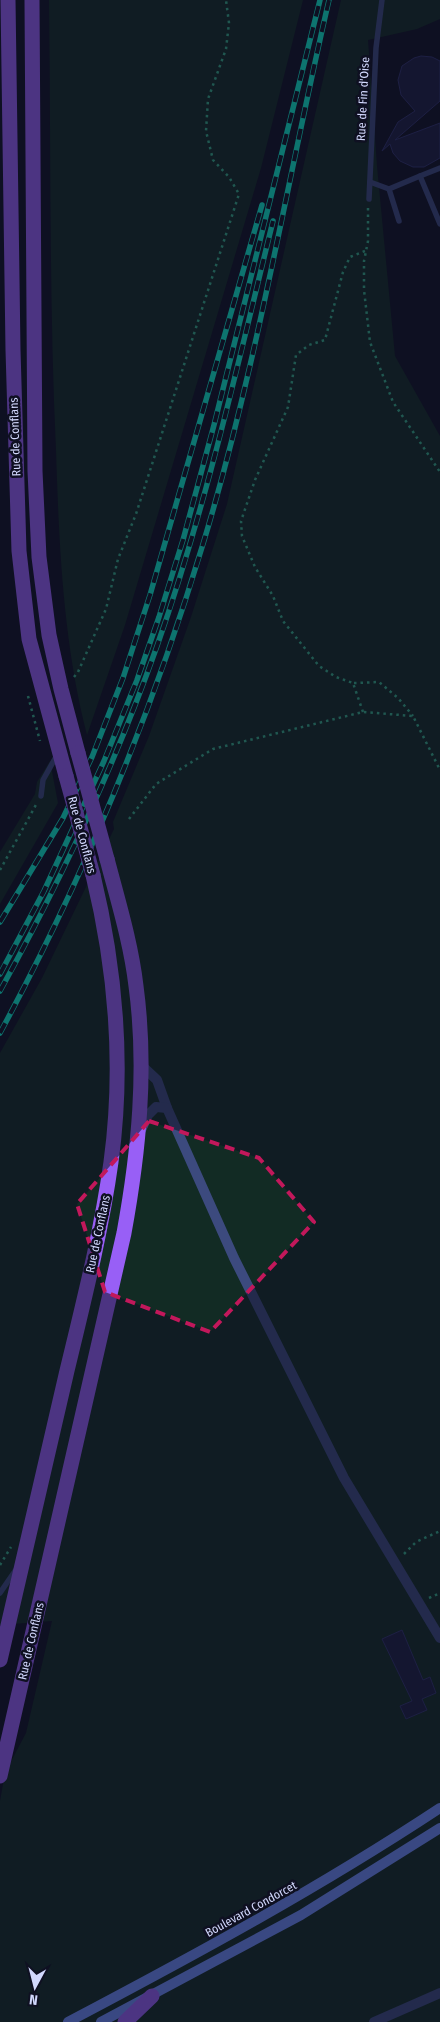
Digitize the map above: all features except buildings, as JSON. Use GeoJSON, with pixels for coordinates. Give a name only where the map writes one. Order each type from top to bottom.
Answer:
{"type":"FeatureCollection","features":[{"type":"Feature","properties":{"kind":"main road","name":"Rue de Conflans"},"geometry":{"type":"LineString","coordinates":[[0,1660],[97,1242],[112,1160],[117,1077],[117,1022],[107,940],[93,875],[29,639],[19,551],[13,350],[8,0]]}},
{"type":"Feature","properties":{"kind":"main road","name":"Rue de Conflans"},"geometry":{"type":"LineString","coordinates":[[0,1776],[124,1233],[138,1137],[141,1065],[139,1011],[133,966],[107,859],[61,689],[44,599],[37,518],[32,0]]}},
{"type":"Feature","properties":{"kind":"main road","name":"Boulevard Condorcet"},"geometry":{"type":"LineString","coordinates":[[68,2022],[292,1901],[377,1850],[440,1808]]}},
{"type":"Feature","properties":{"kind":"main road"},"geometry":{"type":"LineString","coordinates":[[101,2022],[301,1914],[440,1828]]}},
{"type":"Feature","properties":{"kind":"main road"},"geometry":{"type":"LineString","coordinates":[[125,2022],[152,1996]]}},
{"type":"Feature","properties":{"kind":"street"},"geometry":{"type":"LineString","coordinates":[[141,1065],[157,1080],[167,1108],[234,1258],[344,1478],[440,1638]]}},
{"type":"Feature","properties":{"kind":"street"},"geometry":{"type":"LineString","coordinates":[[138,1137],[156,1107],[167,1108]]}},
{"type":"Feature","properties":{"kind":"street"},"geometry":{"type":"LineString","coordinates":[[374,2022],[440,1993]]}},
{"type":"Feature","properties":{"kind":"lane","name":"Rue de Fin d'Oise"},"geometry":{"type":"LineString","coordinates":[[369,199],[376,48],[382,0]]}},
{"type":"Feature","properties":{"kind":"lane"},"geometry":{"type":"LineString","coordinates":[[370,182],[389,189],[440,168]]}},
{"type":"Feature","properties":{"kind":"lane"},"geometry":{"type":"LineString","coordinates":[[420,176],[440,224]]}},
{"type":"Feature","properties":{"kind":"lane"},"geometry":{"type":"LineString","coordinates":[[389,189],[399,221]]}},
{"type":"Feature","properties":{"kind":"lane"},"geometry":{"type":"LineString","coordinates":[[41,796],[43,780],[59,752]]}},
{"type":"Feature","properties":{"kind":"lane"},"geometry":{"type":"LineString","coordinates":[[0,1593],[23,1559]]}},
{"type":"Feature","properties":{"kind":"path"},"geometry":{"type":"LineString","coordinates":[[61,689],[78,672],[106,609],[118,559],[136,514],[239,194],[229,177],[213,160],[206,131],[208,99],[226,49],[229,23],[226,0]]}},
{"type":"Feature","properties":{"kind":"path"},"geometry":{"type":"LineString","coordinates":[[369,199],[364,290],[370,342],[393,402],[440,472]]}},
{"type":"Feature","properties":{"kind":"path"},"geometry":{"type":"LineString","coordinates":[[365,251],[350,257],[343,272],[325,340],[310,345],[296,356],[288,407],[255,480],[241,521],[242,536],[254,567],[273,596],[283,621],[319,666],[336,678],[353,683],[379,682],[398,698],[413,716],[440,770]]}},
{"type":"Feature","properties":{"kind":"path"},"geometry":{"type":"LineString","coordinates":[[353,683],[363,712]]}},
{"type":"Feature","properties":{"kind":"path"},"geometry":{"type":"LineString","coordinates":[[129,819],[156,784],[213,749],[363,712],[413,716]]}},
{"type":"Feature","properties":{"kind":"path"},"geometry":{"type":"LineString","coordinates":[[0,870],[41,796]]}},
{"type":"Feature","properties":{"kind":"path"},"geometry":{"type":"LineString","coordinates":[[395,1564],[416,1542],[440,1531]]}},
{"type":"Feature","properties":{"kind":"path"},"geometry":{"type":"LineString","coordinates":[[0,1565],[15,1541]]}},
{"type":"Feature","properties":{"kind":"highlighted area"},"geometry":{"type":"Polygon","coordinates":[[[149,1121],[259,1158],[314,1222],[210,1332],[105,1292],[77,1204],[149,1121]]]}},
{"type":"Feature","properties":{"kind":"green space"},"geometry":{"type":"Polygon","coordinates":[[[49,0],[303,0],[261,168],[125,625],[87,735],[72,665],[67,629],[59,522],[52,338],[49,0]]]}},
{"type":"Feature","properties":{"kind":"green space"},"geometry":{"type":"Polygon","coordinates":[[[341,0],[440,0],[440,19],[417,29],[368,40],[377,166],[395,356],[440,436],[440,2022],[0,2022],[0,1801],[5,1773],[26,1733],[52,1621],[0,1625],[0,1053],[42,978],[114,829],[113,822],[149,736],[191,617],[227,504],[341,0]]]}},
{"type":"Feature","properties":{"kind":"green space"},"geometry":{"type":"Polygon","coordinates":[[[50,761],[58,803],[0,904],[0,852],[35,794],[37,782],[50,761]]]}},
{"type":"Feature","properties":{"kind":"railway"},"geometry":{"type":"LineString","coordinates":[[0,974],[44,891],[104,761],[137,680],[159,617],[183,540],[214,425],[320,0]]}},
{"type":"Feature","properties":{"kind":"railway"},"geometry":{"type":"LineString","coordinates":[[0,1033],[31,974],[88,854],[139,732],[183,607],[203,544],[240,409],[329,0]]}},
{"type":"Feature","properties":{"kind":"railway"},"geometry":{"type":"LineString","coordinates":[[0,922],[63,818],[92,757],[123,678],[150,595],[262,205]]}},
{"type":"Feature","properties":{"kind":"railway"},"geometry":{"type":"LineString","coordinates":[[0,991],[86,822],[141,690],[157,646],[175,594],[206,488],[273,221]]}}]}
